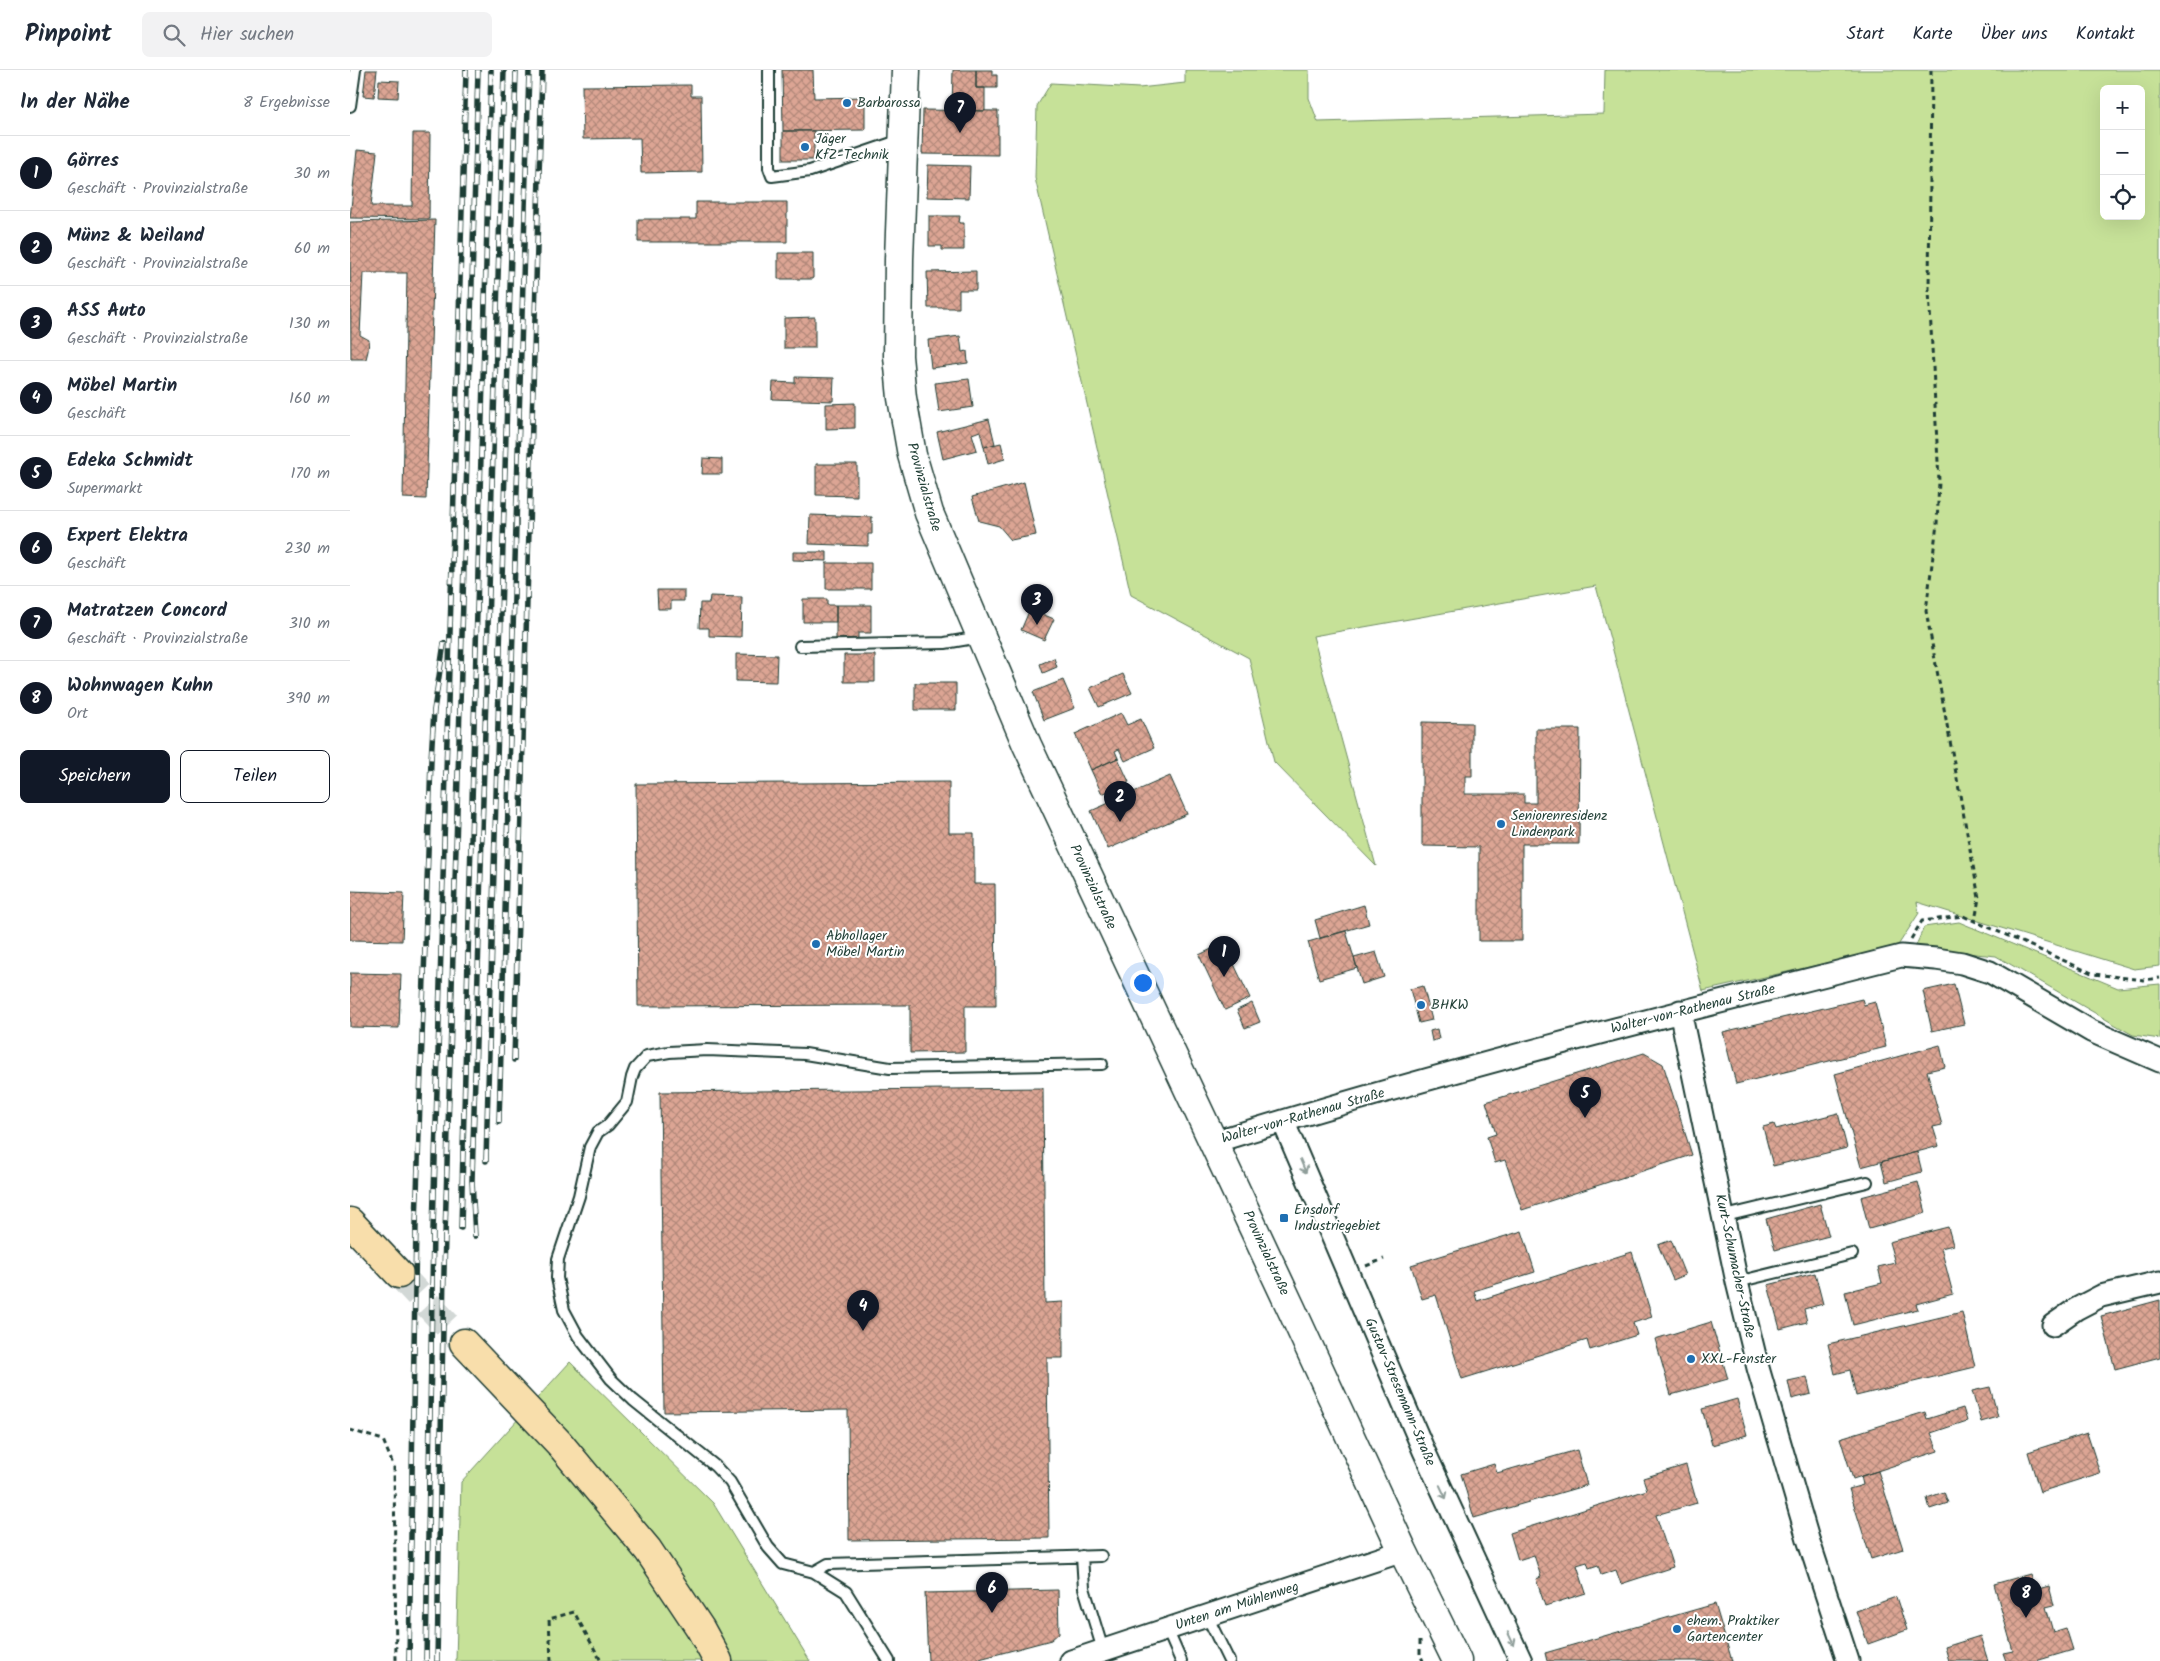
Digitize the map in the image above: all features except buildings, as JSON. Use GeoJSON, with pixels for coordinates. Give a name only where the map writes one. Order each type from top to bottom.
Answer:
{"type":"FeatureCollection","features":[{"type":"Feature","properties":{"kind":"highway"},"geometry":{"type":"LineString","coordinates":[[350,1222],[400,1274]]}},
{"type":"Feature","properties":{"kind":"highway"},"geometry":{"type":"LineString","coordinates":[[464,1343],[560,1444],[648,1550],[700,1628],[718,1661]]}},
{"type":"Feature","properties":{"kind":"main road","name":"Provinzialstraße"},"geometry":{"type":"LineString","coordinates":[[906,70],[897,317],[902,398],[912,455],[928,513],[1027,745],[1456,1661]]}},
{"type":"Feature","properties":{"kind":"street","name":"Walter-von-Rathenau Straße"},"geometry":{"type":"LineString","coordinates":[[1214,1142],[1680,1012],[1900,956],[1953,962],[1990,972],[2091,1031],[2160,1061]]}},
{"type":"Feature","properties":{"kind":"street","name":"Kurt-Schumacher-Straße"},"geometry":{"type":"LineString","coordinates":[[1680,1012],[1725,1216],[1737,1282],[1779,1446],[1848,1661]]}},
{"type":"Feature","properties":{"kind":"street","name":"Gustav-Stresemann-Straße"},"geometry":{"type":"LineString","coordinates":[[1284,1121],[1424,1451],[1521,1661]]}},
{"type":"Feature","properties":{"kind":"street"},"geometry":{"type":"LineString","coordinates":[[2053,1325],[2076,1309],[2101,1296],[2160,1282]]}},
{"type":"Feature","properties":{"kind":"street","name":"Unten am Mühlenweg"},"geometry":{"type":"LineString","coordinates":[[1071,1661],[1403,1551]]}},
{"type":"Feature","properties":{"kind":"lane"},"geometry":{"type":"LineString","coordinates":[[350,106],[355,70]]}},
{"type":"Feature","properties":{"kind":"lane"},"geometry":{"type":"LineString","coordinates":[[768,70],[769,168],[772,176],[810,171],[903,139]]}},
{"type":"Feature","properties":{"kind":"lane"},"geometry":{"type":"LineString","coordinates":[[800,646],[945,643],[981,637]]}},
{"type":"Feature","properties":{"kind":"lane"},"geometry":{"type":"LineString","coordinates":[[889,1661],[846,1592],[814,1572],[783,1564],[768,1547],[730,1482],[715,1466],[646,1411],[611,1378],[578,1336],[564,1310],[557,1278],[558,1259],[580,1196],[590,1147],[598,1132],[608,1125],[627,1102],[632,1077],[636,1069],[647,1056],[669,1052],[707,1050],[805,1054],[890,1068],[1102,1064]]}},
{"type":"Feature","properties":{"kind":"lane"},"geometry":{"type":"LineString","coordinates":[[1725,1216],[1867,1182]]}},
{"type":"Feature","properties":{"kind":"lane"},"geometry":{"type":"LineString","coordinates":[[1737,1282],[1852,1254]]}},
{"type":"Feature","properties":{"kind":"lane"},"geometry":{"type":"LineString","coordinates":[[1082,1556],[1084,1581],[1104,1650]]}},
{"type":"Feature","properties":{"kind":"lane"},"geometry":{"type":"LineString","coordinates":[[814,1572],[828,1564],[1101,1556],[1089,1564],[1084,1581]]}},
{"type":"Feature","properties":{"kind":"lane"},"geometry":{"type":"LineString","coordinates":[[1208,1616],[1228,1661]]}},
{"type":"Feature","properties":{"kind":"lane"},"geometry":{"type":"LineString","coordinates":[[1167,1629],[1182,1661]]}},
{"type":"Feature","properties":{"kind":"path"},"geometry":{"type":"LineString","coordinates":[[1932,70],[1930,290],[1939,481],[1935,541],[1926,611],[1979,898],[1974,921]]}},
{"type":"Feature","properties":{"kind":"path"},"geometry":{"type":"LineString","coordinates":[[1900,956],[1922,922],[1963,916],[2094,974],[2144,980],[2160,978]]}},
{"type":"Feature","properties":{"kind":"path"},"geometry":{"type":"LineString","coordinates":[[350,1430],[383,1440],[394,1467],[396,1661]]}},
{"type":"Feature","properties":{"kind":"path"},"geometry":{"type":"LineString","coordinates":[[551,1661],[549,1619],[574,1612],[601,1661]]}},
{"type":"Feature","properties":{"kind":"green space"},"geometry":{"type":"Polygon","coordinates":[[[1185,70],[1309,70],[1309,98],[1318,122],[1604,114],[1605,70],[2160,70],[2160,966],[2134,969],[1917,902],[1919,913],[1897,947],[1703,991],[1596,586],[1313,636],[1376,866],[1274,762],[1249,658],[1131,595],[1035,178],[1037,106],[1051,83],[1139,88],[1185,83],[1185,70]]]}},
{"type":"Feature","properties":{"kind":"green space"},"geometry":{"type":"Polygon","coordinates":[[[1959,922],[2118,988],[2160,984],[2160,1039],[2133,1035],[1996,956],[1915,948],[1924,927],[1959,922]]]}},
{"type":"Feature","properties":{"kind":"green space"},"geometry":{"type":"Polygon","coordinates":[[[570,1362],[713,1503],[810,1661],[456,1661],[461,1482],[570,1362]]]}},
{"type":"Feature","properties":{"kind":"tunnel"},"geometry":{"type":"LineString","coordinates":[[399,1274],[464,1343]]}},
{"type":"Feature","properties":{"kind":"railway"},"geometry":{"type":"LineString","coordinates":[[426,1661],[433,1230],[466,70]]}},
{"type":"Feature","properties":{"kind":"railway"},"geometry":{"type":"LineString","coordinates":[[437,1661],[444,1271],[478,70]]}},
{"type":"Feature","properties":{"kind":"railway"},"geometry":{"type":"LineString","coordinates":[[461,1228],[491,70]]}},
{"type":"Feature","properties":{"kind":"railway"},"geometry":{"type":"LineString","coordinates":[[475,1236],[472,1181],[504,70]]}},
{"type":"Feature","properties":{"kind":"railway"},"geometry":{"type":"LineString","coordinates":[[486,1161],[516,70]]}},
{"type":"Feature","properties":{"kind":"railway"},"geometry":{"type":"LineString","coordinates":[[499,1122],[529,70]]}},
{"type":"Feature","properties":{"kind":"railway"},"geometry":{"type":"LineString","coordinates":[[514,1060],[542,70]]}},
{"type":"Feature","properties":{"kind":"railway"},"geometry":{"type":"LineString","coordinates":[[409,1661],[416,1225],[431,760],[434,710],[444,643]]}},
{"type":"Feature","properties":{"kind":"place","name":"Barbarossa"},"geometry":{"type":"Point","coordinates":[847,103]}},
{"type":"Feature","properties":{"kind":"place","name":"Matratzen Concord"},"geometry":{"type":"Point","coordinates":[960,133]}},
{"type":"Feature","properties":{"kind":"place","name":"Jäger KfZ-Technik"},"geometry":{"type":"Point","coordinates":[805,147]}},
{"type":"Feature","properties":{"kind":"place","name":"ASS Auto"},"geometry":{"type":"Point","coordinates":[1037,625]}},
{"type":"Feature","properties":{"kind":"place","name":"Münz & Weiland"},"geometry":{"type":"Point","coordinates":[1120,822]}},
{"type":"Feature","properties":{"kind":"place","name":"Seniorenresidenz Lindenpark"},"geometry":{"type":"Point","coordinates":[1501,824]}},
{"type":"Feature","properties":{"kind":"place","name":"Abhollager Möbel Martin"},"geometry":{"type":"Point","coordinates":[816,944]}},
{"type":"Feature","properties":{"kind":"place","name":"Görres"},"geometry":{"type":"Point","coordinates":[1224,977]}},
{"type":"Feature","properties":{"kind":"place","name":"BHKW"},"geometry":{"type":"Point","coordinates":[1421,1005]}},
{"type":"Feature","properties":{"kind":"place","name":"Edeka Schmidt"},"geometry":{"type":"Point","coordinates":[1585,1118]}},
{"type":"Feature","properties":{"kind":"place","name":"Ensdorf Industriegebiet"},"geometry":{"type":"Point","coordinates":[1284,1218]}},
{"type":"Feature","properties":{"kind":"place","name":"Möbel Martin"},"geometry":{"type":"Point","coordinates":[863,1331]}},
{"type":"Feature","properties":{"kind":"place","name":"XXL-Fenster"},"geometry":{"type":"Point","coordinates":[1691,1359]}},
{"type":"Feature","properties":{"kind":"place","name":"Expert Elektra"},"geometry":{"type":"Point","coordinates":[992,1613]}},
{"type":"Feature","properties":{"kind":"place","name":"Wohnwagen Kuhn"},"geometry":{"type":"Point","coordinates":[2026,1618]}},
{"type":"Feature","properties":{"kind":"place","name":"ehem. Praktiker Gartencenter"},"geometry":{"type":"Point","coordinates":[1677,1629]}}]}
